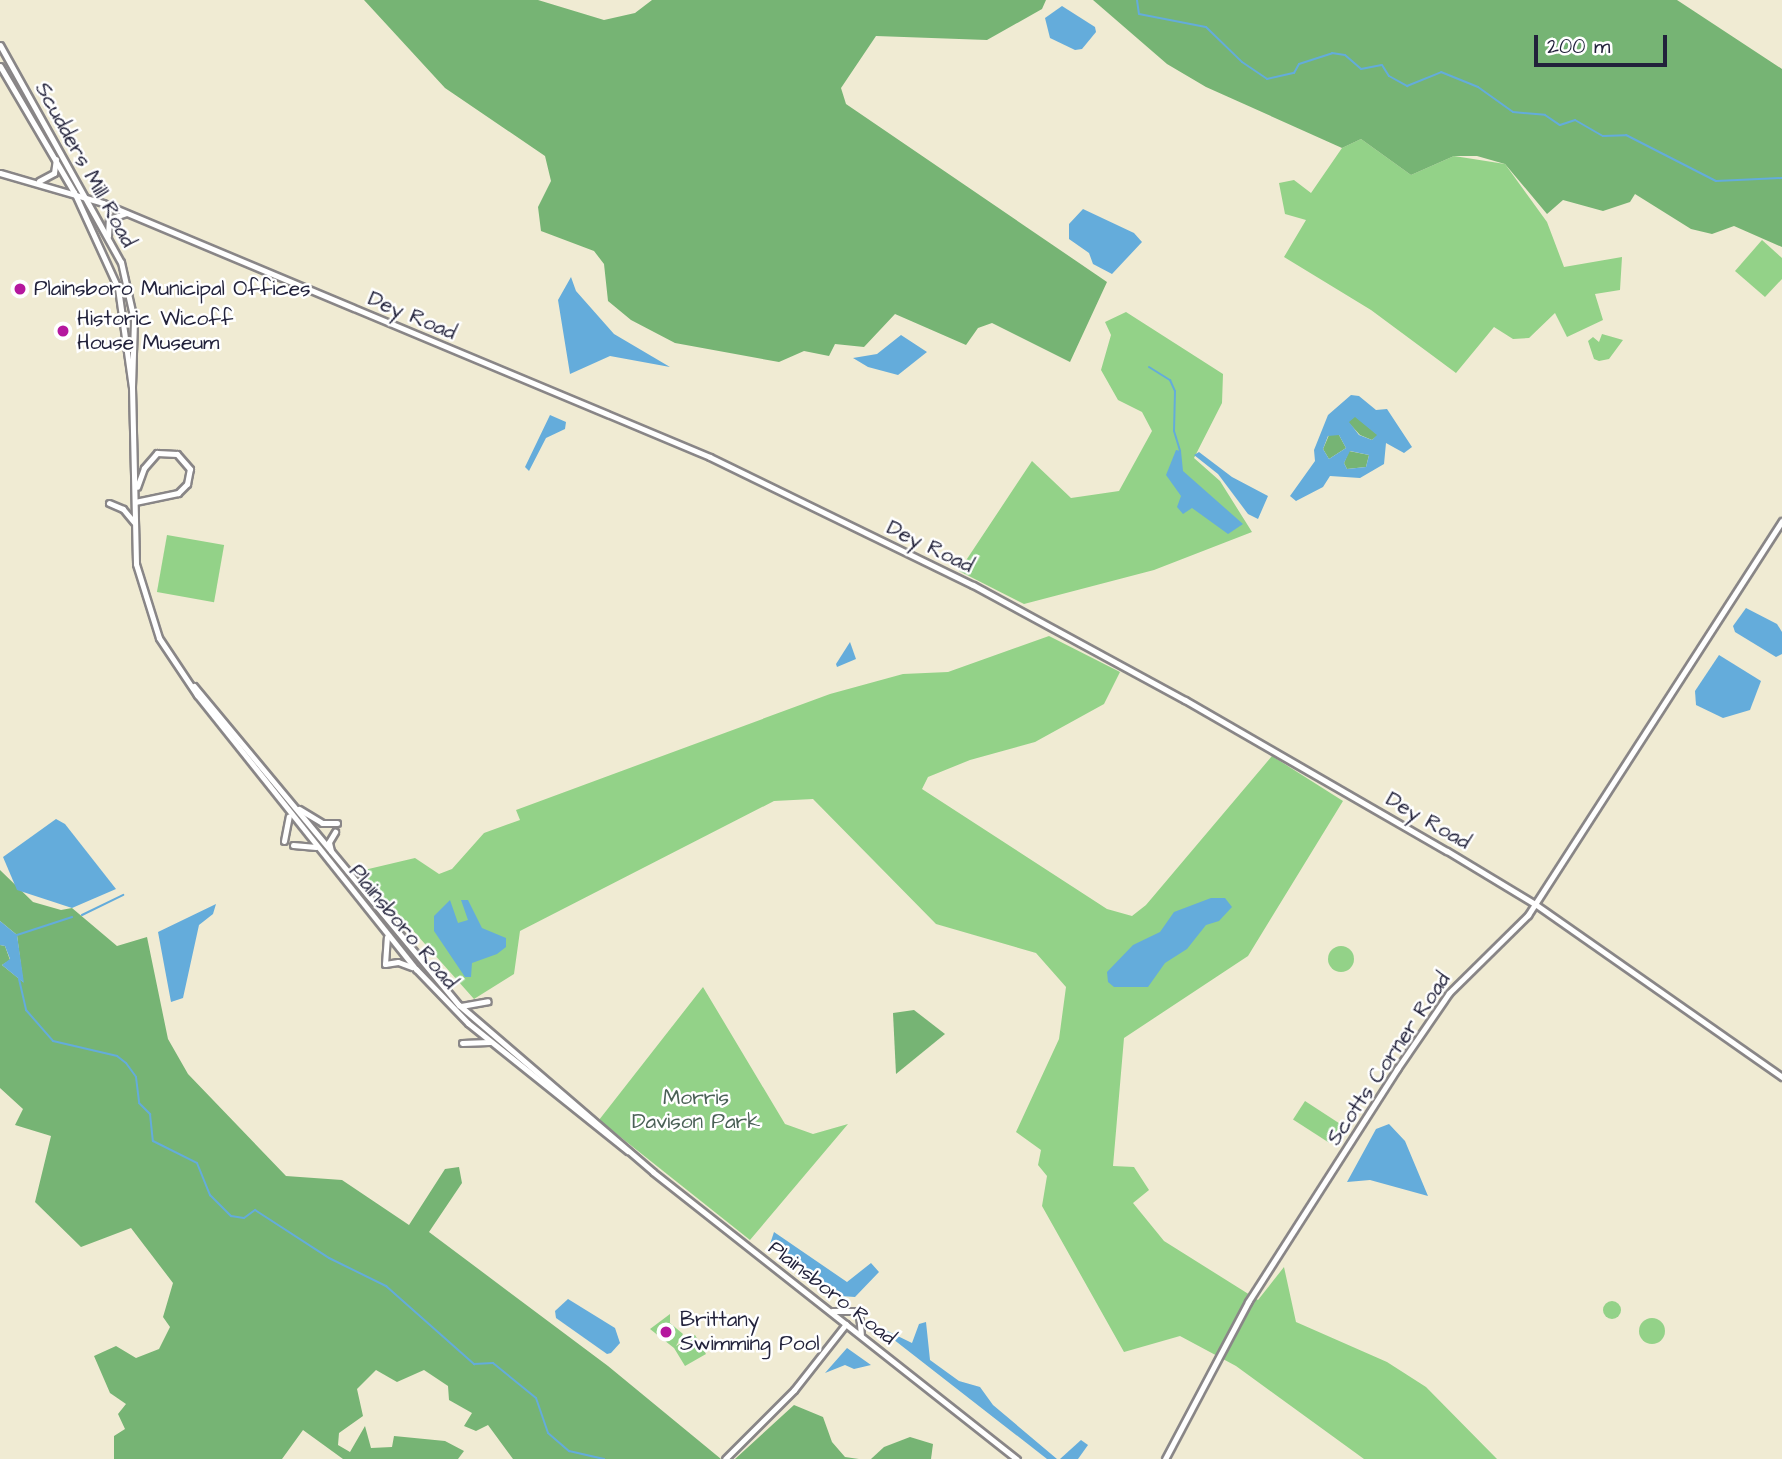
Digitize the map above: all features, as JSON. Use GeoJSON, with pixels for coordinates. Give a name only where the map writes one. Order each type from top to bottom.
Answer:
{"type":"FeatureCollection","features":[{"type":"Feature","properties":{"kind":"street","name":"Scudders Mill Road"},"geometry":{"type":"LineString","coordinates":[[0,45],[121,262],[134,320],[132,387],[135,502]]}},
{"type":"Feature","properties":{"kind":"street","name":"Scudders Mill Road"},"geometry":{"type":"LineString","coordinates":[[0,65],[74,192],[118,288],[132,387]]}},
{"type":"Feature","properties":{"kind":"street"},"geometry":{"type":"LineString","coordinates":[[37,181],[54,173],[55,159]]}},
{"type":"Feature","properties":{"kind":"street","name":"Dey Road"},"geometry":{"type":"LineString","coordinates":[[0,173],[86,196],[766,483],[1132,670],[1535,904],[1782,1077]]}},
{"type":"Feature","properties":{"kind":"street"},"geometry":{"type":"LineString","coordinates":[[108,236],[110,219],[127,213]]}},
{"type":"Feature","properties":{"kind":"street"},"geometry":{"type":"LineString","coordinates":[[135,494],[144,468],[157,453],[172,452],[188,465],[189,478],[178,493],[135,502]]}},
{"type":"Feature","properties":{"kind":"street","name":"Plainsboro Road"},"geometry":{"type":"LineString","coordinates":[[135,502],[136,564],[147,611],[159,638],[284,807],[416,969],[490,1042],[1017,1459]]}},
{"type":"Feature","properties":{"kind":"street"},"geometry":{"type":"LineString","coordinates":[[109,503],[123,509],[135,523]]}},
{"type":"Feature","properties":{"kind":"street","name":"Scotts Corner Road"},"geometry":{"type":"LineString","coordinates":[[1165,1459],[1248,1302],[1402,1063],[1449,993],[1535,904],[1782,521]]}},
{"type":"Feature","properties":{"kind":"street","name":"Plainsboro Road"},"geometry":{"type":"LineString","coordinates":[[194,686],[459,1005],[628,1151]]}},
{"type":"Feature","properties":{"kind":"street"},"geometry":{"type":"LineString","coordinates":[[288,799],[312,819],[337,823]]}},
{"type":"Feature","properties":{"kind":"street"},"geometry":{"type":"LineString","coordinates":[[284,807],[290,825],[284,841]]}},
{"type":"Feature","properties":{"kind":"street"},"geometry":{"type":"LineString","coordinates":[[334,857],[329,842],[335,832]]}},
{"type":"Feature","properties":{"kind":"street"},"geometry":{"type":"LineString","coordinates":[[293,845],[316,847]]}},
{"type":"Feature","properties":{"kind":"street"},"geometry":{"type":"LineString","coordinates":[[382,929],[389,945],[385,964],[398,961],[416,969]]}},
{"type":"Feature","properties":{"kind":"street"},"geometry":{"type":"LineString","coordinates":[[459,1005],[476,1007],[488,1001]]}},
{"type":"Feature","properties":{"kind":"street"},"geometry":{"type":"LineString","coordinates":[[461,1043],[490,1042]]}},
{"type":"Feature","properties":{"kind":"street"},"geometry":{"type":"LineString","coordinates":[[828,1309],[856,1312],[863,1337]]}},
{"type":"Feature","properties":{"kind":"street"},"geometry":{"type":"LineString","coordinates":[[725,1459],[794,1390],[846,1324]]}},
{"type":"Feature","properties":{"kind":"green space"},"geometry":{"type":"Polygon","coordinates":[[[364,0],[538,0],[604,20],[635,13],[652,0],[1046,0],[1042,9],[987,40],[876,36],[841,88],[846,104],[1107,282],[1070,362],[992,323],[978,328],[966,345],[895,314],[864,347],[835,344],[829,356],[804,351],[779,362],[675,343],[631,320],[608,301],[604,264],[594,251],[541,231],[538,207],[551,181],[545,156],[445,88],[364,0]]]}},
{"type":"Feature","properties":{"kind":"green space"},"geometry":{"type":"Polygon","coordinates":[[[1093,0],[1677,0],[1782,69],[1782,247],[1734,226],[1712,234],[1691,229],[1635,194],[1630,202],[1603,211],[1563,200],[1547,214],[1505,164],[1477,156],[1454,156],[1411,175],[1361,139],[1342,148],[1206,87],[1167,64],[1093,0]]]}},
{"type":"Feature","properties":{"kind":"green space"},"geometry":{"type":"Polygon","coordinates":[[[1361,139],[1411,175],[1454,156],[1505,164],[1547,222],[1564,267],[1622,257],[1620,290],[1595,294],[1603,320],[1567,337],[1555,313],[1529,338],[1513,339],[1494,327],[1456,373],[1371,310],[1284,257],[1306,220],[1285,214],[1279,183],[1294,180],[1311,193],[1342,148],[1361,139]]]}},
{"type":"Feature","properties":{"kind":"green space"},"geometry":{"type":"Polygon","coordinates":[[[1762,240],[1782,258],[1782,279],[1765,297],[1735,271],[1762,240]]]}},
{"type":"Feature","properties":{"kind":"green space"},"geometry":{"type":"Polygon","coordinates":[[[1126,312],[1223,374],[1222,403],[1194,458],[1220,481],[1252,532],[1154,570],[1024,604],[959,571],[1032,461],[1071,498],[1119,491],[1152,431],[1142,412],[1118,400],[1101,370],[1111,335],[1105,322],[1126,312]]]}},
{"type":"Feature","properties":{"kind":"green space"},"geometry":{"type":"Polygon","coordinates":[[[1602,334],[1623,340],[1609,359],[1599,361],[1594,359],[1588,341],[1593,337],[1599,342],[1602,334]]]}},
{"type":"Feature","properties":{"kind":"green space"},"geometry":{"type":"Polygon","coordinates":[[[1355,416],[1378,435],[1372,440],[1360,435],[1348,422],[1355,416]]]}},
{"type":"Feature","properties":{"kind":"green space"},"geometry":{"type":"Polygon","coordinates":[[[1329,435],[1339,435],[1346,448],[1329,459],[1323,449],[1329,435]]]}},
{"type":"Feature","properties":{"kind":"green space"},"geometry":{"type":"Polygon","coordinates":[[[1349,451],[1369,455],[1366,467],[1347,469],[1344,463],[1349,451]]]}},
{"type":"Feature","properties":{"kind":"green space"},"geometry":{"type":"Polygon","coordinates":[[[167,535],[224,545],[214,602],[157,592],[167,535]]]}},
{"type":"Feature","properties":{"kind":"green space"},"geometry":{"type":"Polygon","coordinates":[[[1049,636],[1120,672],[1104,704],[1035,742],[970,760],[928,777],[922,789],[1107,909],[1132,916],[1146,905],[1272,756],[1343,801],[1248,956],[1124,1038],[1113,1166],[1134,1167],[1149,1190],[1133,1203],[1164,1241],[1258,1300],[1284,1267],[1296,1322],[1387,1362],[1426,1387],[1497,1459],[1364,1459],[1236,1366],[1180,1336],[1124,1352],[1042,1206],[1047,1176],[1038,1165],[1041,1150],[1016,1132],[1059,1039],[1066,987],[1036,953],[936,924],[813,799],[774,801],[520,931],[514,974],[474,999],[360,871],[415,858],[439,874],[452,869],[484,833],[520,820],[516,810],[830,694],[903,674],[948,672],[1049,636]]]}},
{"type":"Feature","properties":{"kind":"green space"},"geometry":{"type":"Polygon","coordinates":[[[0,870],[33,902],[61,910],[72,908],[117,946],[147,937],[168,1039],[188,1074],[286,1176],[342,1180],[409,1225],[445,1169],[459,1167],[462,1183],[429,1232],[608,1366],[721,1459],[513,1459],[488,1425],[476,1431],[464,1426],[472,1413],[449,1400],[448,1386],[424,1370],[397,1382],[376,1370],[357,1389],[363,1416],[339,1433],[338,1445],[350,1452],[365,1426],[371,1448],[392,1447],[394,1436],[445,1441],[464,1451],[458,1459],[343,1459],[303,1430],[282,1459],[114,1459],[114,1436],[125,1429],[118,1414],[126,1404],[110,1393],[94,1356],[116,1346],[136,1358],[159,1349],[170,1327],[163,1317],[173,1283],[131,1228],[81,1247],[35,1202],[51,1136],[15,1125],[23,1109],[0,1088],[0,945],[5,946],[10,960],[2,965],[23,982],[17,935],[0,921],[0,870]]]}},
{"type":"Feature","properties":{"kind":"green space"},"geometry":{"type":"Polygon","coordinates":[[[1341,946],[1350,950],[1354,959],[1350,968],[1341,972],[1332,968],[1328,959],[1332,950],[1341,946]]]}},
{"type":"Feature","properties":{"kind":"green space","name":"Morris Davison Park"},"geometry":{"type":"Polygon","coordinates":[[[703,987],[785,1124],[813,1134],[848,1124],[750,1240],[599,1120],[703,987]]]}},
{"type":"Feature","properties":{"kind":"green space"},"geometry":{"type":"Polygon","coordinates":[[[914,1010],[945,1034],[896,1074],[893,1013],[914,1010]]]}},
{"type":"Feature","properties":{"kind":"green space"},"geometry":{"type":"Polygon","coordinates":[[[1305,1101],[1341,1124],[1329,1143],[1293,1119],[1305,1101]]]}},
{"type":"Feature","properties":{"kind":"green space"},"geometry":{"type":"Polygon","coordinates":[[[1608,1301],[1616,1301],[1621,1310],[1619,1317],[1608,1319],[1603,1314],[1603,1306],[1608,1301]]]}},
{"type":"Feature","properties":{"kind":"green space"},"geometry":{"type":"Polygon","coordinates":[[[670,1314],[670,1323],[683,1334],[676,1346],[695,1335],[706,1354],[685,1366],[674,1348],[650,1329],[670,1314]]]}},
{"type":"Feature","properties":{"kind":"green space"},"geometry":{"type":"Polygon","coordinates":[[[1652,1318],[1661,1322],[1665,1331],[1661,1340],[1652,1344],[1643,1340],[1639,1331],[1643,1322],[1652,1318]]]}},
{"type":"Feature","properties":{"kind":"green space"},"geometry":{"type":"Polygon","coordinates":[[[794,1405],[823,1417],[832,1442],[845,1457],[859,1459],[735,1459],[794,1405]]]}},
{"type":"Feature","properties":{"kind":"green space"},"geometry":{"type":"Polygon","coordinates":[[[910,1437],[933,1444],[931,1459],[871,1459],[884,1447],[910,1437]]]}},
{"type":"Feature","properties":{"kind":"water"},"geometry":{"type":"Polygon","coordinates":[[[1062,6],[1095,27],[1096,32],[1082,49],[1075,50],[1050,38],[1045,18],[1062,6]]]}},
{"type":"Feature","properties":{"kind":"water"},"geometry":{"type":"Polygon","coordinates":[[[1083,209],[1134,233],[1142,242],[1112,274],[1093,264],[1089,253],[1069,239],[1069,224],[1083,209]]]}},
{"type":"Feature","properties":{"kind":"water"},"geometry":{"type":"Polygon","coordinates":[[[571,277],[576,291],[614,334],[670,367],[610,356],[570,374],[558,300],[571,277]]]}},
{"type":"Feature","properties":{"kind":"water"},"geometry":{"type":"Polygon","coordinates":[[[901,335],[927,352],[898,375],[868,367],[853,358],[877,354],[901,335]]]}},
{"type":"Feature","properties":{"kind":"water"},"geometry":{"type":"Polygon","coordinates":[[[1351,395],[1359,396],[1376,410],[1387,409],[1412,447],[1404,453],[1386,443],[1384,464],[1360,478],[1330,476],[1323,487],[1296,501],[1290,496],[1315,461],[1314,450],[1328,415],[1351,395]],[[1355,417],[1349,422],[1359,435],[1372,440],[1377,435],[1355,417]],[[1339,435],[1328,436],[1323,449],[1329,459],[1346,448],[1339,435]],[[1350,451],[1344,463],[1347,469],[1366,467],[1369,455],[1350,451]]]}},
{"type":"Feature","properties":{"kind":"water"},"geometry":{"type":"Polygon","coordinates":[[[550,415],[566,422],[565,429],[546,438],[529,471],[525,467],[550,415]]]}},
{"type":"Feature","properties":{"kind":"water"},"geometry":{"type":"Polygon","coordinates":[[[1176,450],[1181,451],[1183,471],[1243,524],[1228,534],[1192,508],[1183,514],[1177,507],[1181,496],[1166,475],[1176,450]]]}},
{"type":"Feature","properties":{"kind":"water"},"geometry":{"type":"Polygon","coordinates":[[[1199,452],[1232,477],[1268,496],[1258,519],[1248,514],[1218,474],[1194,455],[1199,452]]]}},
{"type":"Feature","properties":{"kind":"water"},"geometry":{"type":"Polygon","coordinates":[[[1746,608],[1777,624],[1782,632],[1782,654],[1776,657],[1735,632],[1733,626],[1746,608]]]}},
{"type":"Feature","properties":{"kind":"water"},"geometry":{"type":"Polygon","coordinates":[[[850,642],[856,659],[837,667],[836,664],[850,642]]]}},
{"type":"Feature","properties":{"kind":"water"},"geometry":{"type":"Polygon","coordinates":[[[1719,655],[1761,681],[1750,710],[1723,718],[1696,705],[1695,691],[1719,655]]]}},
{"type":"Feature","properties":{"kind":"water"},"geometry":{"type":"Polygon","coordinates":[[[56,819],[65,824],[116,889],[72,908],[17,890],[3,857],[56,819]]]}},
{"type":"Feature","properties":{"kind":"water"},"geometry":{"type":"Polygon","coordinates":[[[1211,898],[1225,898],[1232,907],[1219,921],[1206,925],[1187,949],[1165,963],[1148,987],[1114,987],[1108,982],[1107,972],[1133,945],[1160,932],[1174,912],[1211,898]]]}},
{"type":"Feature","properties":{"kind":"water"},"geometry":{"type":"Polygon","coordinates":[[[450,900],[458,923],[468,920],[461,900],[468,900],[482,928],[506,938],[506,947],[497,954],[472,963],[471,977],[465,977],[434,931],[434,916],[450,900]]]}},
{"type":"Feature","properties":{"kind":"water"},"geometry":{"type":"Polygon","coordinates":[[[216,904],[213,914],[199,925],[183,998],[171,1002],[158,932],[216,904]]]}},
{"type":"Feature","properties":{"kind":"water"},"geometry":{"type":"Polygon","coordinates":[[[0,921],[17,935],[24,983],[2,965],[10,959],[5,946],[0,945],[0,921]]]}},
{"type":"Feature","properties":{"kind":"water"},"geometry":{"type":"Polygon","coordinates":[[[1389,1124],[1405,1141],[1428,1196],[1370,1180],[1347,1182],[1376,1129],[1389,1124]]]}},
{"type":"Feature","properties":{"kind":"water"},"geometry":{"type":"Polygon","coordinates":[[[774,1232],[847,1282],[871,1263],[879,1272],[855,1297],[841,1296],[770,1244],[774,1232]]]}},
{"type":"Feature","properties":{"kind":"water"},"geometry":{"type":"Polygon","coordinates":[[[568,1299],[615,1328],[620,1343],[611,1353],[607,1354],[556,1318],[555,1311],[568,1299]]]}},
{"type":"Feature","properties":{"kind":"water"},"geometry":{"type":"Polygon","coordinates":[[[926,1322],[930,1360],[959,1381],[980,1387],[993,1405],[1057,1459],[1047,1459],[875,1325],[912,1343],[919,1324],[926,1322]]]}},
{"type":"Feature","properties":{"kind":"water"},"geometry":{"type":"Polygon","coordinates":[[[847,1348],[871,1365],[854,1369],[845,1365],[825,1373],[847,1348]]]}},
{"type":"Feature","properties":{"kind":"water"},"geometry":{"type":"Polygon","coordinates":[[[1081,1440],[1088,1445],[1078,1459],[1060,1459],[1081,1440]]]}},
{"type":"Feature","properties":{"kind":"waterway"},"geometry":{"type":"LineString","coordinates":[[1137,0],[1139,14],[1206,27],[1242,62],[1267,79],[1294,73],[1299,64],[1332,53],[1345,55],[1361,69],[1382,65],[1389,76],[1407,86],[1441,72],[1478,87],[1513,112],[1545,115],[1560,125],[1575,120],[1603,136],[1626,135],[1716,181],[1782,178]]}},
{"type":"Feature","properties":{"kind":"waterway"},"geometry":{"type":"LineString","coordinates":[[1149,367],[1170,380],[1175,391],[1174,431],[1180,451]]}},
{"type":"Feature","properties":{"kind":"waterway"},"geometry":{"type":"LineString","coordinates":[[82,915],[123,895]]}},
{"type":"Feature","properties":{"kind":"waterway"},"geometry":{"type":"LineString","coordinates":[[17,935],[72,917]]}},
{"type":"Feature","properties":{"kind":"waterway"},"geometry":{"type":"LineString","coordinates":[[19,979],[26,1010],[53,1041],[117,1056],[126,1063],[136,1077],[139,1103],[150,1114],[153,1141],[197,1163],[210,1195],[231,1216],[244,1218],[255,1210],[329,1258],[386,1286],[474,1364],[493,1363],[536,1398],[548,1433],[569,1451],[604,1459]]}},
{"type":"Feature","properties":{"kind":"place","name":"Plainsboro Municipal Offices"},"geometry":{"type":"Point","coordinates":[20,289]}},
{"type":"Feature","properties":{"kind":"place","name":"Historic Wicoff House Museum"},"geometry":{"type":"Point","coordinates":[63,331]}},
{"type":"Feature","properties":{"kind":"place","name":"Brittany Swimming Pool"},"geometry":{"type":"Point","coordinates":[666,1332]}}]}
